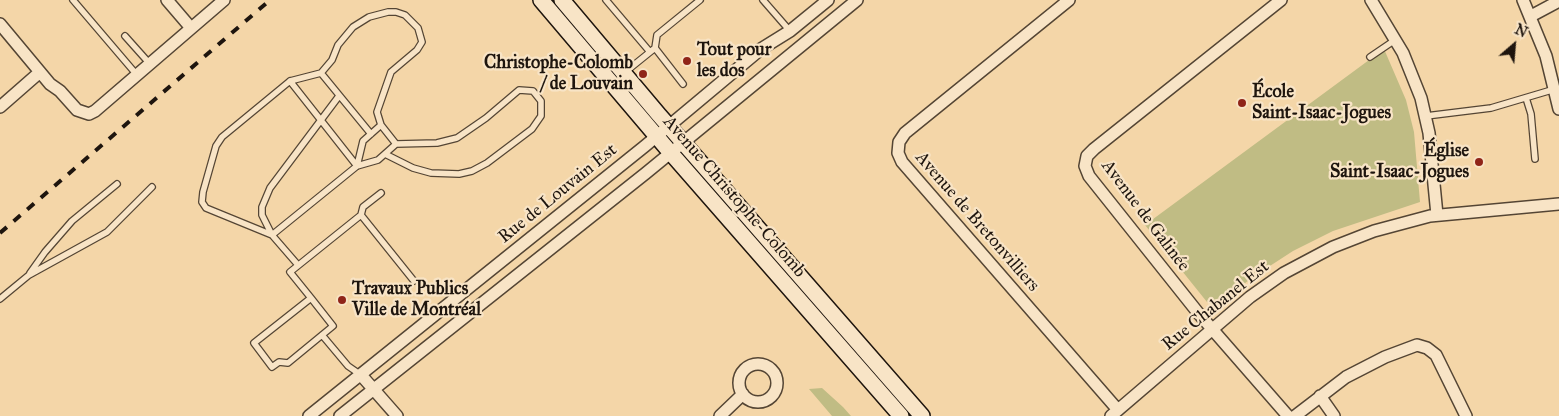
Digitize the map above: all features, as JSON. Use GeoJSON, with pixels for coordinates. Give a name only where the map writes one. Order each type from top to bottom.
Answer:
{"type":"FeatureCollection","features":[{"type":"Feature","properties":{"kind":"main road","name":"Avenue Christophe-Colomb"},"geometry":{"type":"LineString","coordinates":[[541,0],[670,152],[901,416]]}},
{"type":"Feature","properties":{"kind":"main road","name":"Avenue Christophe-Colomb"},"geometry":{"type":"LineString","coordinates":[[562,0],[669,126],[922,416]]}},
{"type":"Feature","properties":{"kind":"street"},"geometry":{"type":"LineString","coordinates":[[167,0],[191,28]]}},
{"type":"Feature","properties":{"kind":"street"},"geometry":{"type":"LineString","coordinates":[[0,24],[40,72],[75,108],[86,114],[96,111],[224,0]]}},
{"type":"Feature","properties":{"kind":"street","name":"Rue de Louvain Est"},"geometry":{"type":"LineString","coordinates":[[309,416],[657,136],[761,49],[790,31],[828,0]]}},
{"type":"Feature","properties":{"kind":"street","name":"Rue de Louvain Est"},"geometry":{"type":"LineString","coordinates":[[340,416],[683,142],[857,0]]}},
{"type":"Feature","properties":{"kind":"street","name":"Avenue de Bretonvilliers"},"geometry":{"type":"LineString","coordinates":[[1069,0],[1054,5],[905,133],[899,142],[898,153],[902,162],[1114,413]]}},
{"type":"Feature","properties":{"kind":"street","name":"Avenue de Galinée"},"geometry":{"type":"LineString","coordinates":[[1281,0],[1092,151],[1086,160],[1086,170],[1212,329],[1288,416]]}},
{"type":"Feature","properties":{"kind":"street"},"geometry":{"type":"LineString","coordinates":[[1371,0],[1413,75],[1426,116],[1437,215]]}},
{"type":"Feature","properties":{"kind":"street"},"geometry":{"type":"LineString","coordinates":[[1523,0],[1546,56],[1559,109]]}},
{"type":"Feature","properties":{"kind":"street"},"geometry":{"type":"LineString","coordinates":[[1531,16],[1559,1]]}},
{"type":"Feature","properties":{"kind":"street"},"geometry":{"type":"LineString","coordinates":[[0,107],[40,72]]}},
{"type":"Feature","properties":{"kind":"street","name":"Rue Chabanel Est"},"geometry":{"type":"LineString","coordinates":[[1114,413],[1266,285],[1313,257],[1374,231],[1437,215],[1559,204]]}},
{"type":"Feature","properties":{"kind":"street"},"geometry":{"type":"LineString","coordinates":[[1296,416],[1346,377],[1370,364],[1410,347],[1420,346],[1431,349],[1436,355],[1466,416]]}},
{"type":"Feature","properties":{"kind":"street"},"geometry":{"type":"LineString","coordinates":[[361,375],[397,416]]}},
{"type":"Feature","properties":{"kind":"street"},"geometry":{"type":"LineString","coordinates":[[720,416],[743,394]]}},
{"type":"Feature","properties":{"kind":"street"},"geometry":{"type":"LineString","coordinates":[[1320,396],[1334,416]]}},
{"type":"Feature","properties":{"kind":"lane"},"geometry":{"type":"LineString","coordinates":[[73,0],[137,75]]}},
{"type":"Feature","properties":{"kind":"lane"},"geometry":{"type":"LineString","coordinates":[[606,0],[683,84]]}},
{"type":"Feature","properties":{"kind":"lane"},"geometry":{"type":"LineString","coordinates":[[624,73],[652,50],[657,35],[700,0]]}},
{"type":"Feature","properties":{"kind":"lane"},"geometry":{"type":"LineString","coordinates":[[763,0],[790,31]]}},
{"type":"Feature","properties":{"kind":"lane"},"geometry":{"type":"LineString","coordinates":[[272,235],[206,208],[202,202],[216,146],[222,137],[290,81],[321,73],[332,60],[341,40],[353,27],[369,17],[388,12],[405,15],[418,28],[422,42],[417,50],[391,72],[377,112],[381,125],[396,144]]}},
{"type":"Feature","properties":{"kind":"lane"},"geometry":{"type":"LineString","coordinates":[[126,36],[150,64]]}},
{"type":"Feature","properties":{"kind":"lane"},"geometry":{"type":"LineString","coordinates":[[1370,57],[1395,40]]}},
{"type":"Feature","properties":{"kind":"lane"},"geometry":{"type":"LineString","coordinates":[[321,73],[371,134]]}},
{"type":"Feature","properties":{"kind":"lane"},"geometry":{"type":"LineString","coordinates":[[290,81],[357,166]]}},
{"type":"Feature","properties":{"kind":"lane"},"geometry":{"type":"LineString","coordinates":[[1426,116],[1484,110],[1555,89]]}},
{"type":"Feature","properties":{"kind":"lane"},"geometry":{"type":"LineString","coordinates":[[272,235],[357,166],[378,160],[396,144],[437,143],[457,138],[486,118],[519,90],[533,91],[541,101],[541,116],[532,130],[487,163],[472,171],[459,174],[431,173],[413,168],[385,154]]}},
{"type":"Feature","properties":{"kind":"lane"},"geometry":{"type":"LineString","coordinates":[[298,265],[272,235],[262,215],[264,199],[338,96]]}},
{"type":"Feature","properties":{"kind":"lane"},"geometry":{"type":"LineString","coordinates":[[1526,98],[1531,114],[1535,159]]}},
{"type":"Feature","properties":{"kind":"lane"},"geometry":{"type":"LineString","coordinates":[[357,166],[363,141],[381,125]]}},
{"type":"Feature","properties":{"kind":"lane"},"geometry":{"type":"LineString","coordinates":[[29,275],[45,252],[72,221],[116,184]]}},
{"type":"Feature","properties":{"kind":"lane"},"geometry":{"type":"LineString","coordinates":[[0,299],[29,275],[107,232],[152,187]]}},
{"type":"Feature","properties":{"kind":"lane"},"geometry":{"type":"LineString","coordinates":[[311,298],[254,343],[272,367],[279,362],[288,363],[334,326],[290,272],[361,215],[363,207],[381,193]]}},
{"type":"Feature","properties":{"kind":"lane"},"geometry":{"type":"LineString","coordinates":[[361,215],[414,281]]}},
{"type":"Feature","properties":{"kind":"lane"},"geometry":{"type":"LineString","coordinates":[[322,335],[348,366],[361,375]]}},
{"type":"Feature","properties":{"kind":"shaded area"},"geometry":{"type":"Polygon","coordinates":[[[1384,49],[1406,100],[1414,132],[1420,202],[1333,231],[1293,251],[1218,303],[1213,305],[1207,302],[1145,225],[1384,49]]]}},
{"type":"Feature","properties":{"kind":"shaded area"},"geometry":{"type":"Polygon","coordinates":[[[822,388],[851,416],[832,416],[809,389],[822,388]]]}},
{"type":"Feature","properties":{"kind":"railway"},"geometry":{"type":"LineString","coordinates":[[0,233],[270,0]]}},
{"type":"Feature","properties":{"kind":"place","name":"Tout pour les dos"},"geometry":{"type":"Point","coordinates":[687,61]}},
{"type":"Feature","properties":{"kind":"place","name":"Christophe-Colomb / de Louvain"},"geometry":{"type":"Point","coordinates":[643,74]}},
{"type":"Feature","properties":{"kind":"place","name":"École Saint-Isaac-Jogues"},"geometry":{"type":"Point","coordinates":[1242,103]}},
{"type":"Feature","properties":{"kind":"place","name":"Église Saint-Isaac-Jogues"},"geometry":{"type":"Point","coordinates":[1479,162]}},
{"type":"Feature","properties":{"kind":"place","name":"Travaux Publics Ville de Montréal"},"geometry":{"type":"Point","coordinates":[342,300]}}]}
